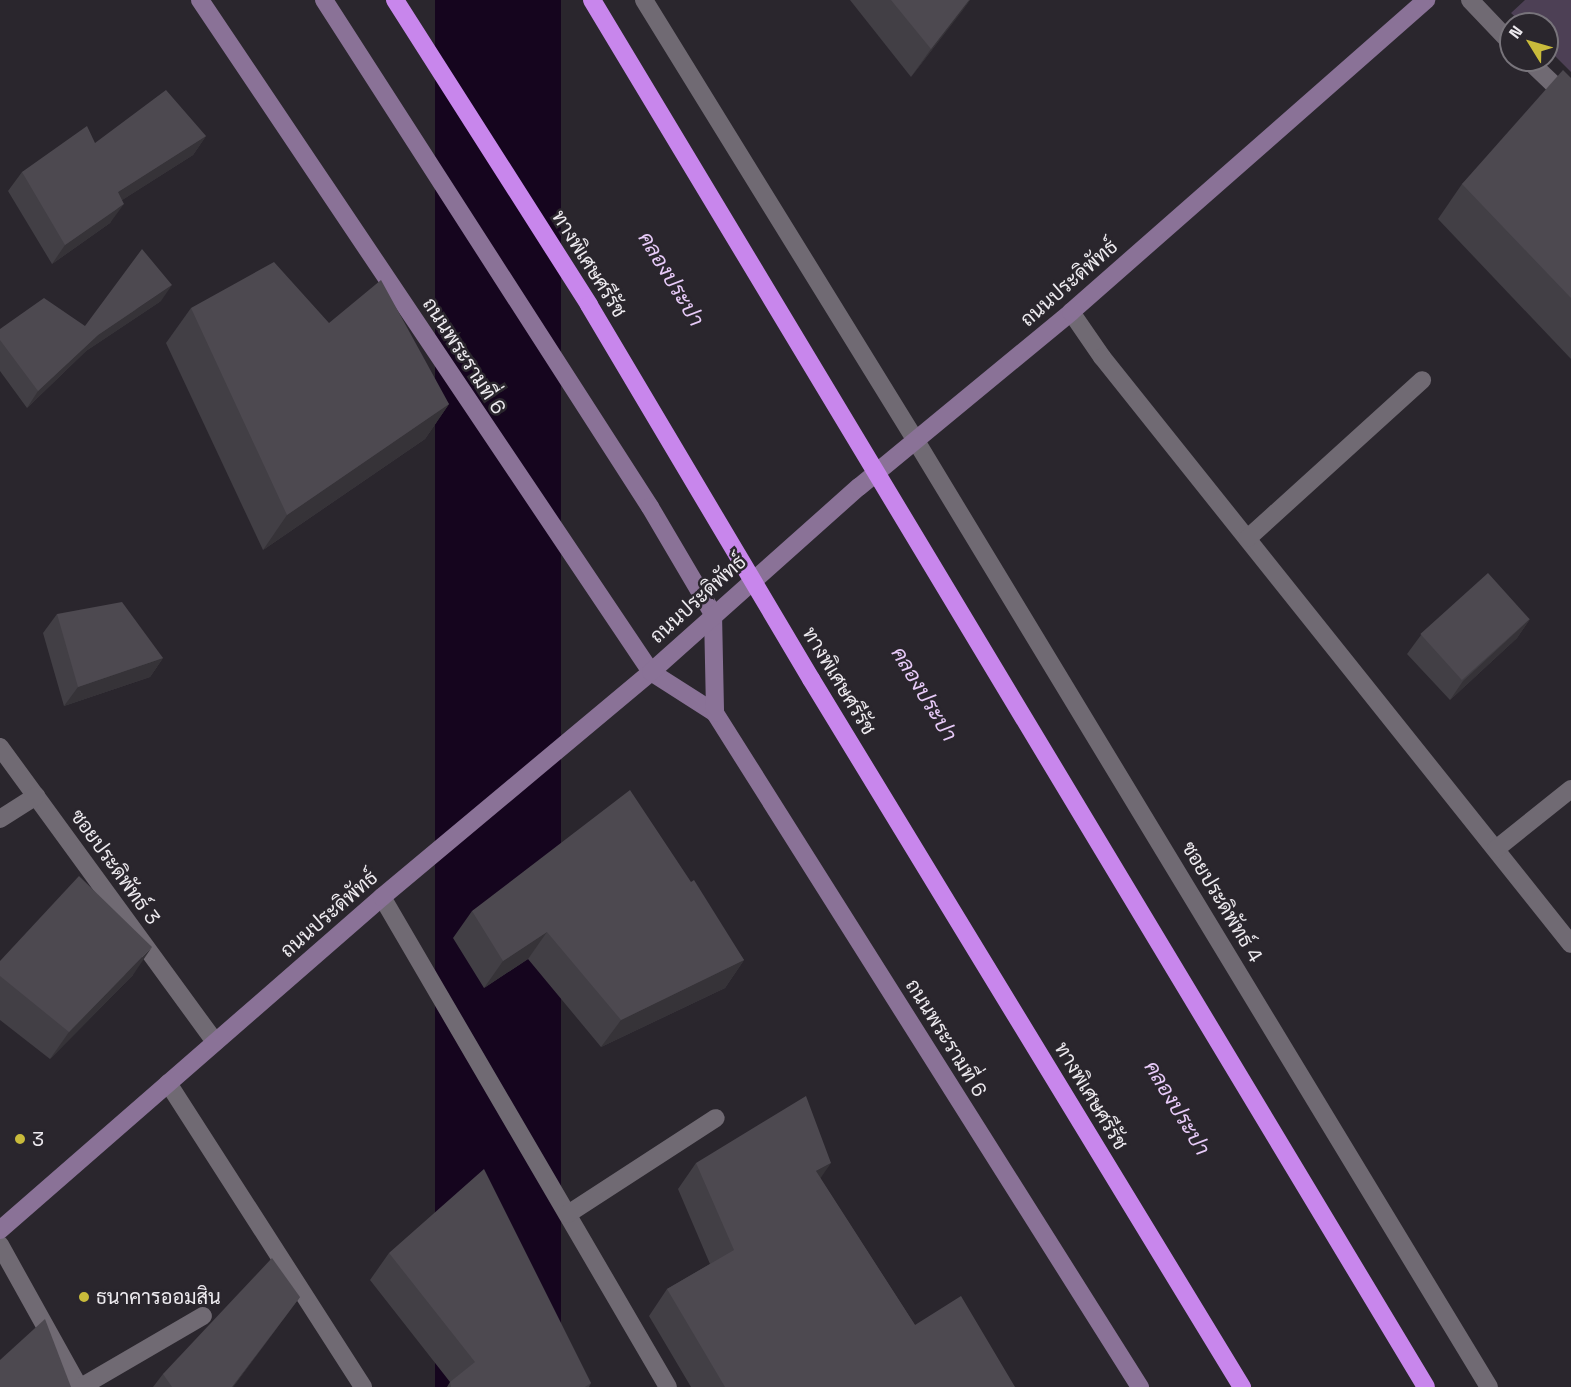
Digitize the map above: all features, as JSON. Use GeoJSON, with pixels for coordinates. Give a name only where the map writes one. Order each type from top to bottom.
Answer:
{"type":"FeatureCollection","features":[{"type":"Feature","properties":{"kind":"highway","name":"ทางพิเศษศรีรัช"},"geometry":{"type":"LineString","coordinates":[[395,0],[589,305],[817,690],[1242,1387]]}},
{"type":"Feature","properties":{"kind":"highway"},"geometry":{"type":"LineString","coordinates":[[592,0],[1426,1387]]}},
{"type":"Feature","properties":{"kind":"main road","name":"ถนนพระรามที่ 6"},"geometry":{"type":"LineString","coordinates":[[200,0],[651,672],[715,713],[1140,1387]]}},
{"type":"Feature","properties":{"kind":"main road"},"geometry":{"type":"LineString","coordinates":[[324,0],[650,507],[713,614],[715,713]]}},
{"type":"Feature","properties":{"kind":"main road","name":"ถนนประดิพัทธ์"},"geometry":{"type":"LineString","coordinates":[[0,1230],[382,897],[651,672],[713,614],[859,487],[1071,312],[1426,0]]}},
{"type":"Feature","properties":{"kind":"street","name":"ซอยประดิพัทธ์ 4"},"geometry":{"type":"LineString","coordinates":[[644,0],[916,441],[1489,1387]]}},
{"type":"Feature","properties":{"kind":"street"},"geometry":{"type":"LineString","coordinates":[[1470,0],[1499,30]]}},
{"type":"Feature","properties":{"kind":"street"},"geometry":{"type":"LineString","coordinates":[[1541,72],[1571,101]]}},
{"type":"Feature","properties":{"kind":"street"},"geometry":{"type":"LineString","coordinates":[[1071,312],[1102,357],[1571,944]]}},
{"type":"Feature","properties":{"kind":"street"},"geometry":{"type":"LineString","coordinates":[[1248,538],[1422,380]]}},
{"type":"Feature","properties":{"kind":"street","name":"ซอยประดิพัทธ์ 3"},"geometry":{"type":"LineString","coordinates":[[0,747],[215,1042]]}},
{"type":"Feature","properties":{"kind":"street"},"geometry":{"type":"LineString","coordinates":[[1496,849],[1571,789]]}},
{"type":"Feature","properties":{"kind":"street"},"geometry":{"type":"LineString","coordinates":[[0,819],[36,796]]}},
{"type":"Feature","properties":{"kind":"street"},"geometry":{"type":"LineString","coordinates":[[382,897],[666,1386]]}},
{"type":"Feature","properties":{"kind":"street"},"geometry":{"type":"LineString","coordinates":[[168,1083],[363,1387]]}},
{"type":"Feature","properties":{"kind":"street"},"geometry":{"type":"LineString","coordinates":[[568,1214],[716,1118]]}},
{"type":"Feature","properties":{"kind":"street"},"geometry":{"type":"LineString","coordinates":[[0,1245],[80,1387],[203,1316]]}},
{"type":"Feature","properties":{"kind":"shaded area"},"geometry":{"type":"Polygon","coordinates":[[[1525,0],[1571,0],[1571,72],[1559,60],[1559,12],[1512,12],[1525,0]]]}},
{"type":"Feature","properties":{"kind":"water"},"geometry":{"type":"Polygon","coordinates":[[[435,0],[561,0],[561,1387],[435,1387],[435,0]]]}},
{"type":"Feature","properties":{"kind":"building"},"geometry":{"type":"Polygon","coordinates":[[[891,0],[969,0],[931,49],[891,0]]]}},
{"type":"Feature","properties":{"kind":"building"},"geometry":{"type":"Polygon","coordinates":[[[1563,70],[1571,78],[1571,298],[1462,184],[1563,70]]]}},
{"type":"Feature","properties":{"kind":"building"},"geometry":{"type":"Polygon","coordinates":[[[166,90],[206,136],[118,192],[124,204],[65,245],[22,172],[87,126],[95,143],[166,90]]]}},
{"type":"Feature","properties":{"kind":"building"},"geometry":{"type":"Polygon","coordinates":[[[142,249],[172,285],[98,335],[38,391],[0,340],[0,329],[44,298],[85,326],[142,249]]]}},
{"type":"Feature","properties":{"kind":"building"},"geometry":{"type":"Polygon","coordinates":[[[274,262],[329,323],[381,280],[449,404],[287,515],[191,308],[274,262]]]}},
{"type":"Feature","properties":{"kind":"building"},"geometry":{"type":"Polygon","coordinates":[[[1488,573],[1529,619],[1462,680],[1420,634],[1488,573]]]}},
{"type":"Feature","properties":{"kind":"building"},"geometry":{"type":"Polygon","coordinates":[[[122,602],[163,658],[78,687],[57,614],[122,602]]]}},
{"type":"Feature","properties":{"kind":"building"},"geometry":{"type":"Polygon","coordinates":[[[630,790],[691,882],[694,880],[744,960],[621,1020],[547,932],[503,961],[472,911],[630,790]]]}},
{"type":"Feature","properties":{"kind":"building"},"geometry":{"type":"Polygon","coordinates":[[[79,876],[152,947],[69,1032],[0,976],[0,961],[79,876]]]}},
{"type":"Feature","properties":{"kind":"building"},"geometry":{"type":"Polygon","coordinates":[[[806,1096],[831,1163],[816,1171],[915,1325],[961,1296],[1015,1387],[725,1387],[667,1289],[734,1250],[696,1163],[806,1096]]]}},
{"type":"Feature","properties":{"kind":"building"},"geometry":{"type":"Polygon","coordinates":[[[484,1169],[591,1383],[585,1387],[451,1387],[450,1382],[475,1362],[389,1253],[484,1169]]]}},
{"type":"Feature","properties":{"kind":"building"},"geometry":{"type":"Polygon","coordinates":[[[272,1258],[300,1297],[232,1387],[172,1387],[163,1374],[272,1258]]]}},
{"type":"Feature","properties":{"kind":"building"},"geometry":{"type":"Polygon","coordinates":[[[45,1319],[71,1387],[0,1387],[0,1360],[45,1319]]]}},
{"type":"Feature","properties":{"kind":"place","name":"3"},"geometry":{"type":"Point","coordinates":[20,1139]}},
{"type":"Feature","properties":{"kind":"place","name":"ธนาคารออมสิน"},"geometry":{"type":"Point","coordinates":[84,1297]}},
{"type":"Feature","properties":{"kind":"water label","name":"คลองประปา"},"geometry":{"type":"Point","coordinates":[671,279]}},
{"type":"Feature","properties":{"kind":"water label","name":"คลองประปา"},"geometry":{"type":"Point","coordinates":[924,694]}},
{"type":"Feature","properties":{"kind":"water label","name":"คลองประปา"},"geometry":{"type":"Point","coordinates":[1177,1108]}}]}
